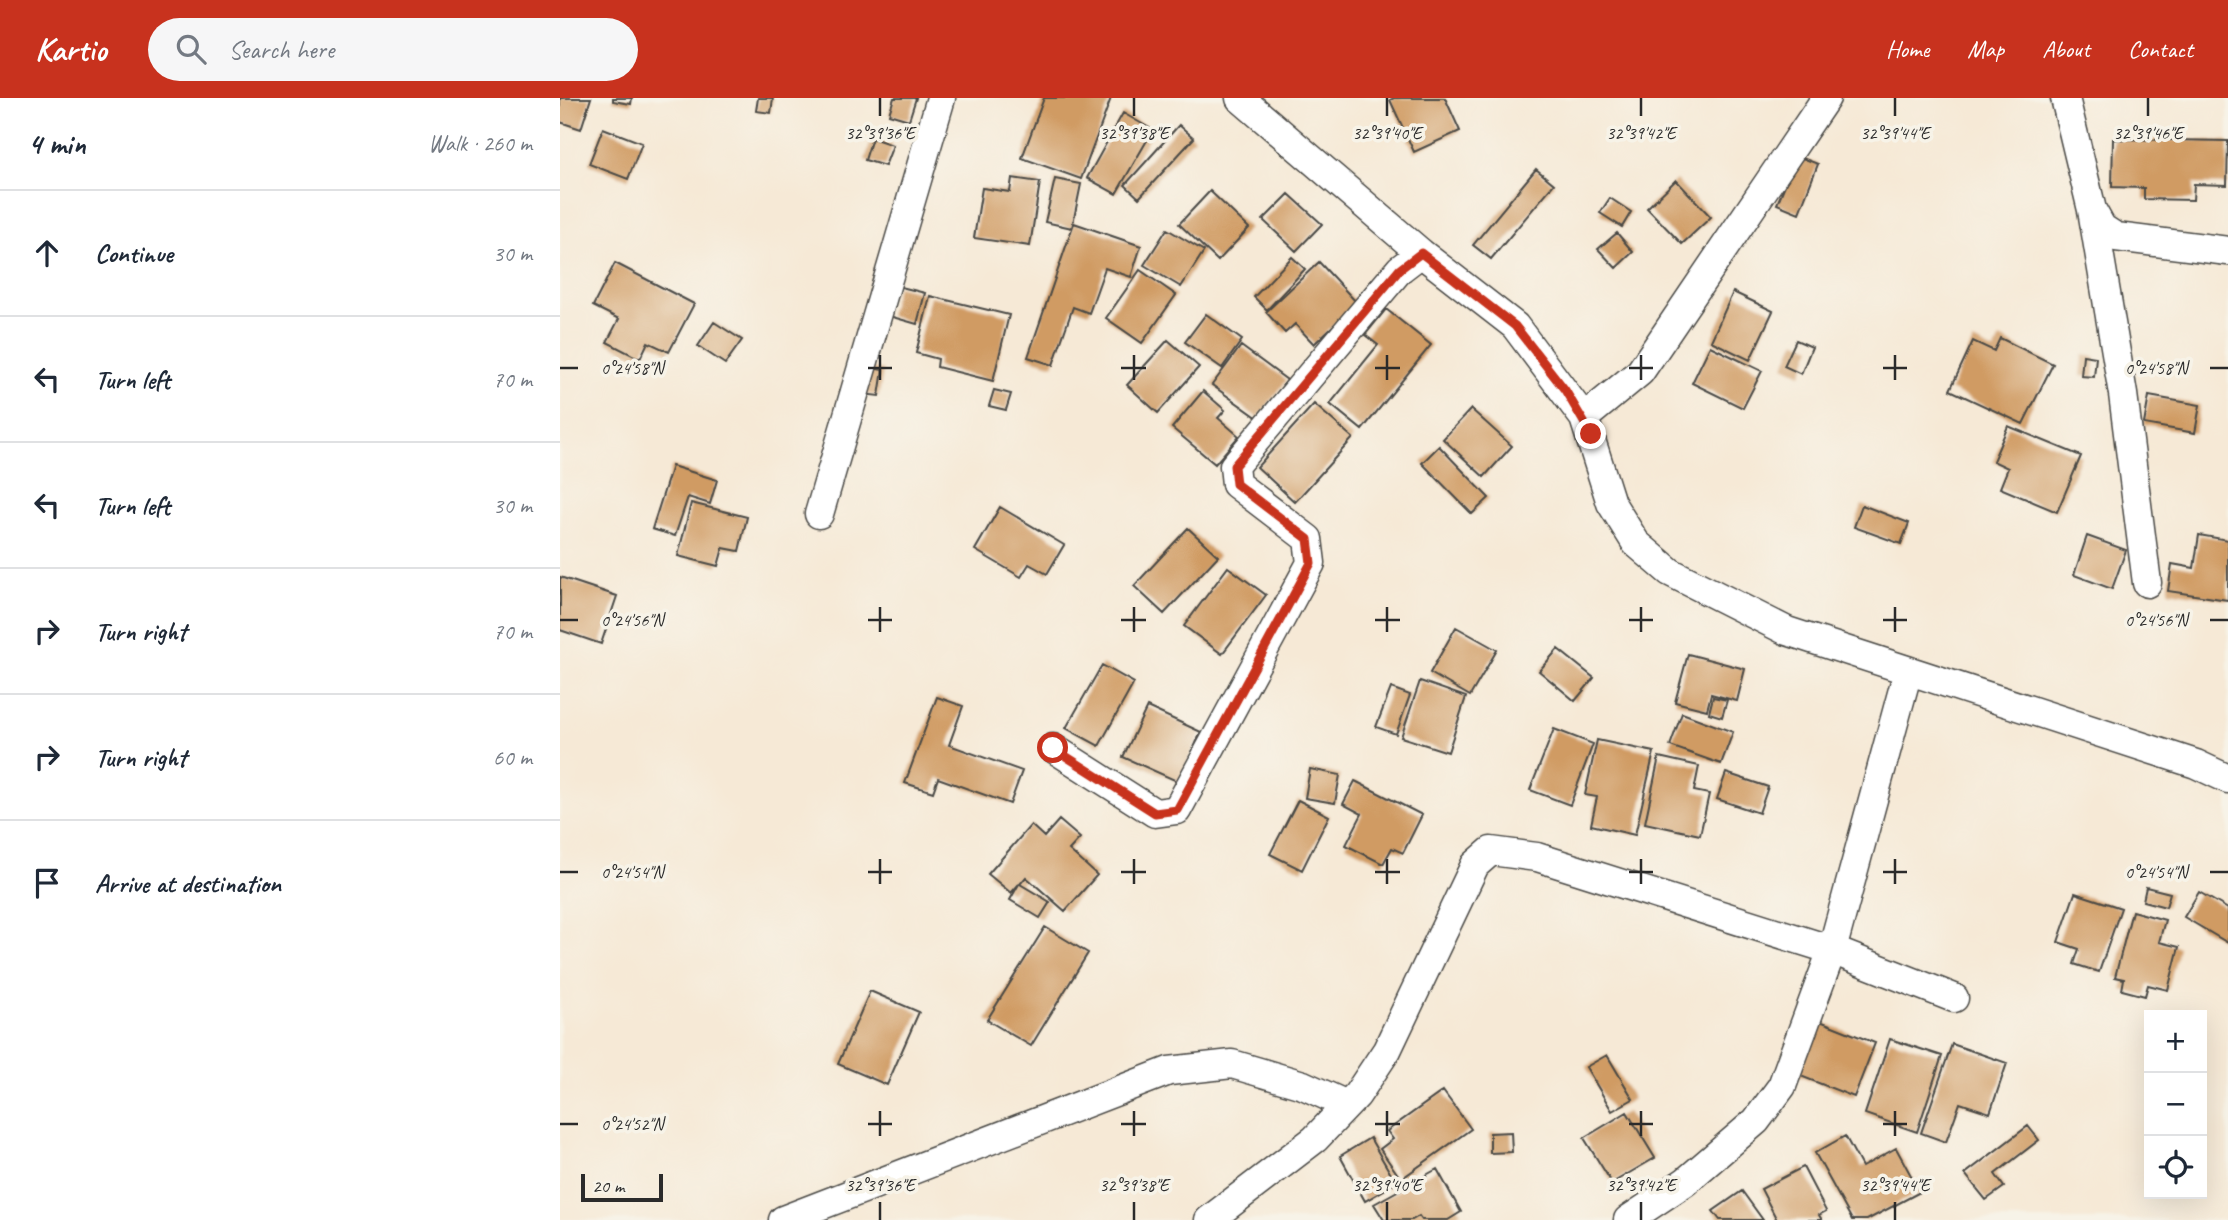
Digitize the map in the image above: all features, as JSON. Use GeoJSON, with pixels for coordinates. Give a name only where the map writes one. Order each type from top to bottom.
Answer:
{"type":"FeatureCollection","features":[{"type":"Feature","properties":{"kind":"street"},"geometry":{"type":"LineString","coordinates":[[819,514],[941,98]]}},
{"type":"Feature","properties":{"kind":"street"},"geometry":{"type":"LineString","coordinates":[[1240,98],[1421,253],[1515,326],[1584,418],[1611,503],[1636,543],[1670,572],[1787,631],[2196,764],[2228,779]]}},
{"type":"Feature","properties":{"kind":"street"},"geometry":{"type":"LineString","coordinates":[[1584,418],[1640,372],[1826,98]]}},
{"type":"Feature","properties":{"kind":"street"},"geometry":{"type":"LineString","coordinates":[[2065,98],[2092,210],[2123,394],[2147,583]]}},
{"type":"Feature","properties":{"kind":"street"},"geometry":{"type":"LineString","coordinates":[[2092,210],[2102,228],[2116,237],[2228,251]]}},
{"type":"Feature","properties":{"kind":"street"},"geometry":{"type":"LineString","coordinates":[[1053,748],[1155,813],[1177,810],[1311,563],[1308,539],[1236,484],[1234,466],[1400,269],[1421,253]]}},
{"type":"Feature","properties":{"kind":"street"},"geometry":{"type":"LineString","coordinates":[[1628,1220],[1685,1182],[1756,1121],[1782,1086],[1832,950],[1908,671]]}},
{"type":"Feature","properties":{"kind":"street"},"geometry":{"type":"LineString","coordinates":[[1220,1216],[1315,1139],[1347,1105],[1387,1049],[1475,865],[1491,851],[1537,857],[1832,950],[1954,998]]}},
{"type":"Feature","properties":{"kind":"street"},"geometry":{"type":"LineString","coordinates":[[783,1220],[1169,1071],[1232,1064],[1303,1085],[1347,1105]]}},
{"type":"Feature","properties":{"kind":"building"},"geometry":{"type":"Polygon","coordinates":[[[560,98],[591,98],[581,129],[560,122],[560,98]]]}},
{"type":"Feature","properties":{"kind":"building"},"geometry":{"type":"Polygon","coordinates":[[[613,98],[632,98],[631,104],[613,101],[613,98]]]}},
{"type":"Feature","properties":{"kind":"building"},"geometry":{"type":"Polygon","coordinates":[[[758,98],[773,98],[771,113],[756,111],[758,98]]]}},
{"type":"Feature","properties":{"kind":"building"},"geometry":{"type":"Polygon","coordinates":[[[894,98],[916,98],[909,120],[889,114],[894,98]]]}},
{"type":"Feature","properties":{"kind":"building"},"geometry":{"type":"Polygon","coordinates":[[[1044,98],[1111,98],[1081,179],[1022,158],[1044,98]]]}},
{"type":"Feature","properties":{"kind":"building"},"geometry":{"type":"Polygon","coordinates":[[[1445,98],[1460,131],[1414,152],[1390,100],[1445,98]]]}},
{"type":"Feature","properties":{"kind":"building"},"geometry":{"type":"Polygon","coordinates":[[[1123,113],[1153,130],[1116,194],[1087,178],[1123,113]]]}},
{"type":"Feature","properties":{"kind":"building"},"geometry":{"type":"Polygon","coordinates":[[[1179,125],[1194,138],[1139,198],[1125,185],[1179,125]]]}},
{"type":"Feature","properties":{"kind":"building"},"geometry":{"type":"Polygon","coordinates":[[[603,128],[642,143],[628,179],[589,164],[603,128]]]}},
{"type":"Feature","properties":{"kind":"building"},"geometry":{"type":"Polygon","coordinates":[[[872,138],[893,145],[885,166],[865,160],[872,138]]]}},
{"type":"Feature","properties":{"kind":"building"},"geometry":{"type":"Polygon","coordinates":[[[2113,139],[2228,141],[2227,185],[2194,184],[2193,200],[2144,199],[2144,188],[2112,187],[2113,139]]]}},
{"type":"Feature","properties":{"kind":"building"},"geometry":{"type":"Polygon","coordinates":[[[1797,156],[1818,164],[1799,213],[1777,204],[1797,156]]]}},
{"type":"Feature","properties":{"kind":"building"},"geometry":{"type":"Polygon","coordinates":[[[1536,169],[1554,184],[1491,259],[1473,245],[1536,169]]]}},
{"type":"Feature","properties":{"kind":"building"},"geometry":{"type":"Polygon","coordinates":[[[1012,178],[1040,182],[1030,246],[974,238],[982,188],[1010,192],[1012,178]]]}},
{"type":"Feature","properties":{"kind":"building"},"geometry":{"type":"Polygon","coordinates":[[[1055,179],[1081,184],[1072,228],[1045,222],[1055,179]]]}},
{"type":"Feature","properties":{"kind":"building"},"geometry":{"type":"Polygon","coordinates":[[[1676,180],[1711,217],[1682,244],[1647,208],[1676,180]]]}},
{"type":"Feature","properties":{"kind":"building"},"geometry":{"type":"Polygon","coordinates":[[[1210,191],[1249,228],[1218,261],[1179,224],[1210,191]]]}},
{"type":"Feature","properties":{"kind":"building"},"geometry":{"type":"Polygon","coordinates":[[[1289,194],[1322,224],[1296,251],[1263,220],[1289,194]]]}},
{"type":"Feature","properties":{"kind":"building"},"geometry":{"type":"Polygon","coordinates":[[[1610,198],[1631,212],[1622,227],[1600,213],[1610,198]]]}},
{"type":"Feature","properties":{"kind":"building"},"geometry":{"type":"Polygon","coordinates":[[[1074,223],[1141,246],[1131,277],[1105,268],[1089,313],[1073,307],[1053,365],[1028,357],[1074,223]]]}},
{"type":"Feature","properties":{"kind":"building"},"geometry":{"type":"Polygon","coordinates":[[[1167,229],[1204,251],[1181,287],[1144,265],[1167,229]]]}},
{"type":"Feature","properties":{"kind":"building"},"geometry":{"type":"Polygon","coordinates":[[[1617,233],[1633,252],[1616,268],[1598,249],[1617,233]]]}},
{"type":"Feature","properties":{"kind":"building"},"geometry":{"type":"Polygon","coordinates":[[[1292,257],[1305,269],[1267,310],[1254,297],[1292,257]]]}},
{"type":"Feature","properties":{"kind":"building"},"geometry":{"type":"Polygon","coordinates":[[[1319,262],[1357,303],[1314,344],[1295,324],[1285,333],[1266,312],[1319,262]]]}},
{"type":"Feature","properties":{"kind":"building"},"geometry":{"type":"Polygon","coordinates":[[[615,263],[694,304],[669,352],[648,342],[640,359],[607,342],[619,319],[593,306],[615,263]]]}},
{"type":"Feature","properties":{"kind":"building"},"geometry":{"type":"Polygon","coordinates":[[[1140,270],[1176,295],[1142,343],[1106,318],[1140,270]]]}},
{"type":"Feature","properties":{"kind":"building"},"geometry":{"type":"Polygon","coordinates":[[[897,286],[925,293],[917,324],[889,316],[897,286]]]}},
{"type":"Feature","properties":{"kind":"building"},"geometry":{"type":"Polygon","coordinates":[[[1733,292],[1773,311],[1750,360],[1711,341],[1733,292]]]}},
{"type":"Feature","properties":{"kind":"building"},"geometry":{"type":"Polygon","coordinates":[[[930,296],[1009,315],[993,381],[937,367],[938,359],[916,353],[930,296]]]}},
{"type":"Feature","properties":{"kind":"building"},"geometry":{"type":"Polygon","coordinates":[[[1386,309],[1431,345],[1362,430],[1330,404],[1378,345],[1365,335],[1386,309]]]}},
{"type":"Feature","properties":{"kind":"building"},"geometry":{"type":"Polygon","coordinates":[[[1206,314],[1242,340],[1222,368],[1185,342],[1206,314]]]}},
{"type":"Feature","properties":{"kind":"building"},"geometry":{"type":"Polygon","coordinates":[[[714,322],[742,340],[725,364],[698,346],[714,322]]]}},
{"type":"Feature","properties":{"kind":"building"},"geometry":{"type":"Polygon","coordinates":[[[2000,338],[2053,364],[2023,424],[1950,390],[1973,341],[1994,351],[2000,338]]]}},
{"type":"Feature","properties":{"kind":"building"},"geometry":{"type":"Polygon","coordinates":[[[1168,340],[1199,367],[1158,413],[1127,385],[1168,340]]]}},
{"type":"Feature","properties":{"kind":"building"},"geometry":{"type":"Polygon","coordinates":[[[1796,340],[1812,347],[1801,374],[1784,366],[1796,340]]]}},
{"type":"Feature","properties":{"kind":"building"},"geometry":{"type":"Polygon","coordinates":[[[1241,346],[1287,380],[1258,418],[1212,385],[1241,346]]]}},
{"type":"Feature","properties":{"kind":"building"},"geometry":{"type":"Polygon","coordinates":[[[1710,346],[1762,371],[1743,408],[1692,383],[1710,346]]]}},
{"type":"Feature","properties":{"kind":"building"},"geometry":{"type":"Polygon","coordinates":[[[2083,355],[2096,357],[2094,377],[2081,376],[2083,355]]]}},
{"type":"Feature","properties":{"kind":"building"},"geometry":{"type":"Polygon","coordinates":[[[866,367],[883,370],[879,396],[862,394],[866,367]]]}},
{"type":"Feature","properties":{"kind":"building"},"geometry":{"type":"Polygon","coordinates":[[[994,390],[1011,394],[1006,410],[989,406],[994,390]]]}},
{"type":"Feature","properties":{"kind":"building"},"geometry":{"type":"Polygon","coordinates":[[[1203,391],[1225,410],[1218,418],[1239,436],[1215,464],[1172,428],[1203,391]]]}},
{"type":"Feature","properties":{"kind":"building"},"geometry":{"type":"Polygon","coordinates":[[[2149,396],[2200,405],[2195,433],[2144,424],[2149,396]]]}},
{"type":"Feature","properties":{"kind":"building"},"geometry":{"type":"Polygon","coordinates":[[[1314,404],[1353,438],[1295,502],[1257,467],[1314,404]]]}},
{"type":"Feature","properties":{"kind":"building"},"geometry":{"type":"Polygon","coordinates":[[[1471,409],[1512,446],[1484,477],[1443,439],[1471,409]]]}},
{"type":"Feature","properties":{"kind":"building"},"geometry":{"type":"Polygon","coordinates":[[[2008,426],[2081,456],[2057,512],[2000,488],[2008,468],[1993,461],[2008,426]]]}},
{"type":"Feature","properties":{"kind":"building"},"geometry":{"type":"Polygon","coordinates":[[[1439,446],[1489,498],[1472,514],[1422,463],[1439,446]]]}},
{"type":"Feature","properties":{"kind":"building"},"geometry":{"type":"Polygon","coordinates":[[[672,466],[717,480],[710,504],[688,497],[675,536],[652,529],[672,466]]]}},
{"type":"Feature","properties":{"kind":"building"},"geometry":{"type":"Polygon","coordinates":[[[691,503],[747,517],[739,551],[723,548],[718,566],[678,556],[691,503]]]}},
{"type":"Feature","properties":{"kind":"building"},"geometry":{"type":"Polygon","coordinates":[[[1862,505],[1909,523],[1901,544],[1854,527],[1862,505]]]}},
{"type":"Feature","properties":{"kind":"building"},"geometry":{"type":"Polygon","coordinates":[[[1000,507],[1064,545],[1047,574],[1029,564],[1021,577],[975,550],[1000,507]]]}},
{"type":"Feature","properties":{"kind":"building"},"geometry":{"type":"Polygon","coordinates":[[[1188,528],[1218,556],[1164,614],[1134,586],[1188,528]]]}},
{"type":"Feature","properties":{"kind":"building"},"geometry":{"type":"Polygon","coordinates":[[[2199,535],[2228,540],[2228,600],[2168,591],[2172,564],[2194,568],[2199,535]]]}},
{"type":"Feature","properties":{"kind":"building"},"geometry":{"type":"Polygon","coordinates":[[[2087,536],[2126,550],[2112,589],[2074,575],[2087,536]]]}},
{"type":"Feature","properties":{"kind":"building"},"geometry":{"type":"Polygon","coordinates":[[[1228,567],[1266,595],[1222,654],[1184,626],[1228,567]]]}},
{"type":"Feature","properties":{"kind":"building"},"geometry":{"type":"Polygon","coordinates":[[[560,577],[617,596],[601,644],[560,630],[560,577]]]}},
{"type":"Feature","properties":{"kind":"building"},"geometry":{"type":"Polygon","coordinates":[[[1456,627],[1497,650],[1470,696],[1430,673],[1456,627]]]}},
{"type":"Feature","properties":{"kind":"building"},"geometry":{"type":"Polygon","coordinates":[[[1558,649],[1594,678],[1575,701],[1539,671],[1558,649]]]}},
{"type":"Feature","properties":{"kind":"building"},"geometry":{"type":"Polygon","coordinates":[[[1688,654],[1745,669],[1737,701],[1711,694],[1707,710],[1675,702],[1688,654]]]}},
{"type":"Feature","properties":{"kind":"building"},"geometry":{"type":"Polygon","coordinates":[[[1102,665],[1134,683],[1099,746],[1066,728],[1102,665]]]}},
{"type":"Feature","properties":{"kind":"building"},"geometry":{"type":"Polygon","coordinates":[[[1420,681],[1466,697],[1448,752],[1401,737],[1420,681]]]}},
{"type":"Feature","properties":{"kind":"building"},"geometry":{"type":"Polygon","coordinates":[[[1391,688],[1410,695],[1396,734],[1376,727],[1391,688]]]}},
{"type":"Feature","properties":{"kind":"building"},"geometry":{"type":"Polygon","coordinates":[[[937,697],[963,706],[949,745],[1022,771],[1010,804],[938,778],[933,792],[905,783],[937,697]]]}},
{"type":"Feature","properties":{"kind":"building"},"geometry":{"type":"Polygon","coordinates":[[[1713,697],[1727,700],[1722,717],[1709,713],[1713,697]]]}},
{"type":"Feature","properties":{"kind":"building"},"geometry":{"type":"Polygon","coordinates":[[[1147,707],[1201,732],[1179,782],[1123,757],[1147,707]]]}},
{"type":"Feature","properties":{"kind":"building"},"geometry":{"type":"Polygon","coordinates":[[[1682,713],[1733,732],[1721,764],[1670,746],[1682,713]]]}},
{"type":"Feature","properties":{"kind":"building"},"geometry":{"type":"Polygon","coordinates":[[[1554,729],[1593,744],[1570,805],[1530,790],[1554,729]]]}},
{"type":"Feature","properties":{"kind":"building"},"geometry":{"type":"Polygon","coordinates":[[[1597,740],[1654,752],[1635,835],[1591,825],[1597,797],[1585,795],[1597,740]]]}},
{"type":"Feature","properties":{"kind":"building"},"geometry":{"type":"Polygon","coordinates":[[[1659,757],[1699,766],[1694,791],[1709,794],[1700,835],[1645,823],[1659,757]]]}},
{"type":"Feature","properties":{"kind":"building"},"geometry":{"type":"Polygon","coordinates":[[[1310,769],[1340,775],[1335,803],[1305,798],[1310,769]]]}},
{"type":"Feature","properties":{"kind":"building"},"geometry":{"type":"Polygon","coordinates":[[[1726,773],[1768,787],[1759,813],[1717,799],[1726,773]]]}},
{"type":"Feature","properties":{"kind":"building"},"geometry":{"type":"Polygon","coordinates":[[[1355,781],[1422,815],[1403,853],[1392,848],[1383,864],[1346,845],[1362,814],[1343,804],[1355,781]]]}},
{"type":"Feature","properties":{"kind":"building"},"geometry":{"type":"Polygon","coordinates":[[[1298,800],[1329,816],[1302,870],[1270,854],[1298,800]]]}},
{"type":"Feature","properties":{"kind":"building"},"geometry":{"type":"Polygon","coordinates":[[[1059,820],[1080,838],[1069,850],[1097,875],[1065,911],[1026,877],[1020,884],[1050,902],[1040,918],[1010,900],[1019,884],[1011,893],[988,874],[1031,825],[1044,837],[1059,820]]]}},
{"type":"Feature","properties":{"kind":"building"},"geometry":{"type":"Polygon","coordinates":[[[2146,887],[2170,893],[2166,907],[2143,901],[2146,887]]]}},
{"type":"Feature","properties":{"kind":"building"},"geometry":{"type":"Polygon","coordinates":[[[2199,892],[2228,909],[2228,943],[2184,917],[2199,892]]]}},
{"type":"Feature","properties":{"kind":"building"},"geometry":{"type":"Polygon","coordinates":[[[2075,893],[2121,908],[2099,972],[2074,964],[2079,949],[2058,942],[2075,893]]]}},
{"type":"Feature","properties":{"kind":"building"},"geometry":{"type":"Polygon","coordinates":[[[2132,911],[2165,920],[2159,942],[2179,947],[2168,990],[2148,985],[2145,996],[2122,990],[2124,979],[2115,977],[2132,911]]]}},
{"type":"Feature","properties":{"kind":"building"},"geometry":{"type":"Polygon","coordinates":[[[1045,927],[1088,953],[1031,1046],[987,1020],[1045,927]]]}},
{"type":"Feature","properties":{"kind":"building"},"geometry":{"type":"Polygon","coordinates":[[[870,991],[919,1012],[887,1085],[838,1064],[870,991]]]}},
{"type":"Feature","properties":{"kind":"building"},"geometry":{"type":"Polygon","coordinates":[[[1820,1021],[1875,1043],[1854,1097],[1798,1075],[1820,1021]]]}},
{"type":"Feature","properties":{"kind":"building"},"geometry":{"type":"Polygon","coordinates":[[[1890,1039],[1942,1056],[1917,1132],[1865,1114],[1890,1039]]]}},
{"type":"Feature","properties":{"kind":"building"},"geometry":{"type":"Polygon","coordinates":[[[1952,1044],[2007,1063],[1990,1113],[1960,1103],[1946,1142],[1921,1133],[1952,1044]]]}},
{"type":"Feature","properties":{"kind":"building"},"geometry":{"type":"Polygon","coordinates":[[[1607,1055],[1633,1099],[1612,1111],[1586,1067],[1607,1055]]]}},
{"type":"Feature","properties":{"kind":"building"},"geometry":{"type":"Polygon","coordinates":[[[1443,1091],[1471,1129],[1401,1179],[1380,1149],[1393,1139],[1387,1131],[1443,1091]]]}},
{"type":"Feature","properties":{"kind":"building"},"geometry":{"type":"Polygon","coordinates":[[[1627,1112],[1655,1158],[1612,1183],[1584,1138],[1627,1112]]]}},
{"type":"Feature","properties":{"kind":"building"},"geometry":{"type":"Polygon","coordinates":[[[2028,1126],[2039,1140],[1995,1174],[2004,1187],[1986,1200],[1965,1174],[2028,1126]]]}},
{"type":"Feature","properties":{"kind":"building"},"geometry":{"type":"Polygon","coordinates":[[[1511,1132],[1512,1152],[1490,1153],[1490,1133],[1511,1132]]]}},
{"type":"Feature","properties":{"kind":"building"},"geometry":{"type":"Polygon","coordinates":[[[1845,1136],[1862,1167],[1896,1148],[1920,1192],[1867,1220],[1852,1220],[1815,1153],[1845,1136]]]}},
{"type":"Feature","properties":{"kind":"building"},"geometry":{"type":"Polygon","coordinates":[[[1370,1138],[1396,1183],[1365,1201],[1340,1156],[1370,1138]]]}},
{"type":"Feature","properties":{"kind":"building"},"geometry":{"type":"Polygon","coordinates":[[[1803,1167],[1826,1211],[1819,1215],[1822,1220],[1777,1220],[1761,1189],[1803,1167]]]}},
{"type":"Feature","properties":{"kind":"building"},"geometry":{"type":"Polygon","coordinates":[[[1437,1169],[1461,1212],[1448,1220],[1422,1220],[1419,1216],[1412,1220],[1384,1220],[1374,1204],[1437,1169]]]}},
{"type":"Feature","properties":{"kind":"building"},"geometry":{"type":"Polygon","coordinates":[[[1742,1191],[1763,1220],[1720,1220],[1713,1211],[1742,1191]]]}},
{"type":"Feature","properties":{"kind":"route"},"geometry":{"type":"LineString","coordinates":[[1053,748],[1155,813],[1177,810],[1311,563],[1308,539],[1236,484],[1234,466],[1400,269],[1421,253],[1515,326],[1565,390],[1584,418],[1591,434]]}}]}
